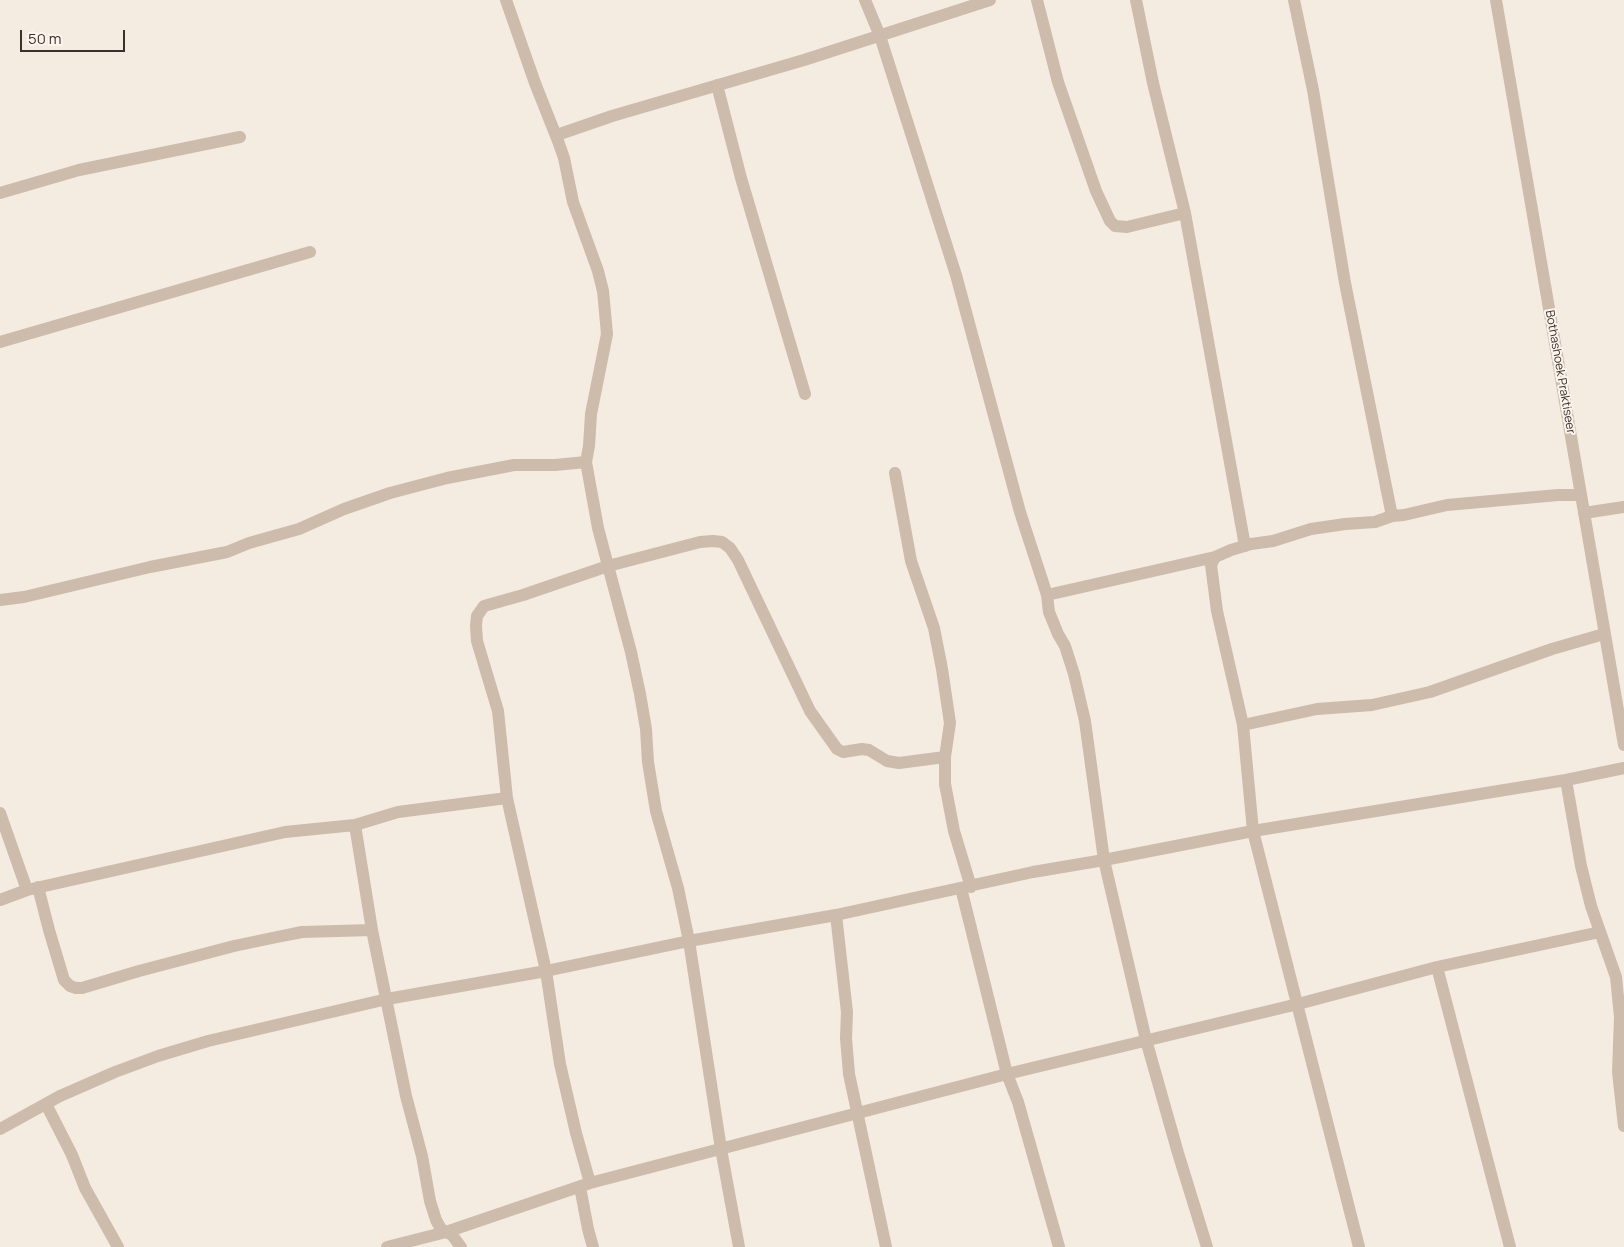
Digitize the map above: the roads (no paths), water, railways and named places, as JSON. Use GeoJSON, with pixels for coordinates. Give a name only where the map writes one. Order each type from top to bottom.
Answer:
{"type":"FeatureCollection","features":[{"type":"Feature","properties":{"kind":"street"},"geometry":{"type":"LineString","coordinates":[[506,0],[564,158],[573,202],[598,271],[603,291],[607,334],[591,414],[586,462],[598,528],[635,669],[646,729],[647,753],[656,811],[678,888],[689,942],[721,1149],[739,1247]]}},
{"type":"Feature","properties":{"kind":"street"},"geometry":{"type":"LineString","coordinates":[[865,0],[880,36],[956,275],[1020,512],[1047,595],[1053,623],[1065,646],[1074,674],[1085,721],[1104,860],[1146,1040],[1207,1247]]}},
{"type":"Feature","properties":{"kind":"street"},"geometry":{"type":"LineString","coordinates":[[556,135],[612,116],[880,36],[990,0]]}},
{"type":"Feature","properties":{"kind":"street"},"geometry":{"type":"LineString","coordinates":[[1037,0],[1060,90],[1104,212],[1110,221],[1115,226],[1128,227],[1185,213]]}},
{"type":"Feature","properties":{"kind":"street"},"geometry":{"type":"LineString","coordinates":[[1136,0],[1153,83],[1185,213],[1245,546]]}},
{"type":"Feature","properties":{"kind":"street"},"geometry":{"type":"LineString","coordinates":[[1294,0],[1313,90],[1345,283],[1392,516]]}},
{"type":"Feature","properties":{"kind":"street","name":"Bothashoek Praktiseer"},"geometry":{"type":"LineString","coordinates":[[1496,0],[1624,745]]}},
{"type":"Feature","properties":{"kind":"street"},"geometry":{"type":"LineString","coordinates":[[717,85],[741,178],[805,394]]}},
{"type":"Feature","properties":{"kind":"street"},"geometry":{"type":"LineString","coordinates":[[0,193],[79,170],[240,137]]}},
{"type":"Feature","properties":{"kind":"street"},"geometry":{"type":"LineString","coordinates":[[0,342],[310,252]]}},
{"type":"Feature","properties":{"kind":"street"},"geometry":{"type":"LineString","coordinates":[[0,600],[24,597],[150,567],[227,552],[258,540],[299,529],[344,509],[390,493],[447,478],[505,466],[586,462]]}},
{"type":"Feature","properties":{"kind":"street"},"geometry":{"type":"LineString","coordinates":[[895,473],[911,561],[934,628],[942,669],[950,723],[945,757],[945,784],[950,815],[1007,1074],[1018,1102],[1060,1247]]}},
{"type":"Feature","properties":{"kind":"street"},"geometry":{"type":"LineString","coordinates":[[1047,595],[1215,557],[1231,550],[1273,541],[1311,529],[1375,522],[1392,516],[1404,516],[1447,505],[1581,495]]}},
{"type":"Feature","properties":{"kind":"street"},"geometry":{"type":"LineString","coordinates":[[1584,513],[1624,507]]}},
{"type":"Feature","properties":{"kind":"street"},"geometry":{"type":"LineString","coordinates":[[593,1247],[588,1229],[585,1185],[576,1133],[560,1064],[546,971],[507,798],[498,711],[477,641],[477,616],[484,606],[523,595],[608,566],[700,542],[722,542],[730,548],[738,560],[810,711],[837,748],[843,752],[862,749],[869,750],[888,761],[899,763],[945,757]]}},
{"type":"Feature","properties":{"kind":"street"},"geometry":{"type":"LineString","coordinates":[[1215,557],[1212,565],[1212,577],[1217,611],[1243,725],[1254,831],[1359,1247]]}},
{"type":"Feature","properties":{"kind":"street"},"geometry":{"type":"LineString","coordinates":[[1243,725],[1317,709],[1372,705],[1430,692],[1544,651],[1604,634]]}},
{"type":"Feature","properties":{"kind":"street"},"geometry":{"type":"LineString","coordinates":[[0,1129],[60,1096],[114,1072],[158,1056],[217,1039],[387,999],[546,971],[836,915],[1034,872],[1254,831],[1566,780],[1624,768]]}},
{"type":"Feature","properties":{"kind":"street"},"geometry":{"type":"LineString","coordinates":[[1566,780],[1581,866],[1591,906],[1600,932],[1620,976],[1618,1072],[1624,1126]]}},
{"type":"Feature","properties":{"kind":"street"},"geometry":{"type":"LineString","coordinates":[[0,900],[32,888],[285,832],[356,825],[398,812],[507,798]]}},
{"type":"Feature","properties":{"kind":"street"},"geometry":{"type":"LineString","coordinates":[[0,813],[49,930],[64,980],[70,986],[76,988],[82,988],[234,946],[302,932],[372,930]]}},
{"type":"Feature","properties":{"kind":"street"},"geometry":{"type":"LineString","coordinates":[[356,825],[372,930],[406,1096],[422,1156],[430,1201],[441,1229],[452,1235],[461,1247]]}},
{"type":"Feature","properties":{"kind":"street"},"geometry":{"type":"LineString","coordinates":[[836,915],[847,1012],[846,1038],[849,1074],[886,1247]]}},
{"type":"Feature","properties":{"kind":"street"},"geometry":{"type":"LineString","coordinates":[[387,1247],[446,1232],[585,1185],[1007,1074],[1298,1004],[1437,967],[1600,932]]}},
{"type":"Feature","properties":{"kind":"street"},"geometry":{"type":"LineString","coordinates":[[1437,967],[1510,1247]]}},
{"type":"Feature","properties":{"kind":"street"},"geometry":{"type":"LineString","coordinates":[[46,1104],[72,1155],[85,1188],[118,1247]]}}]}
